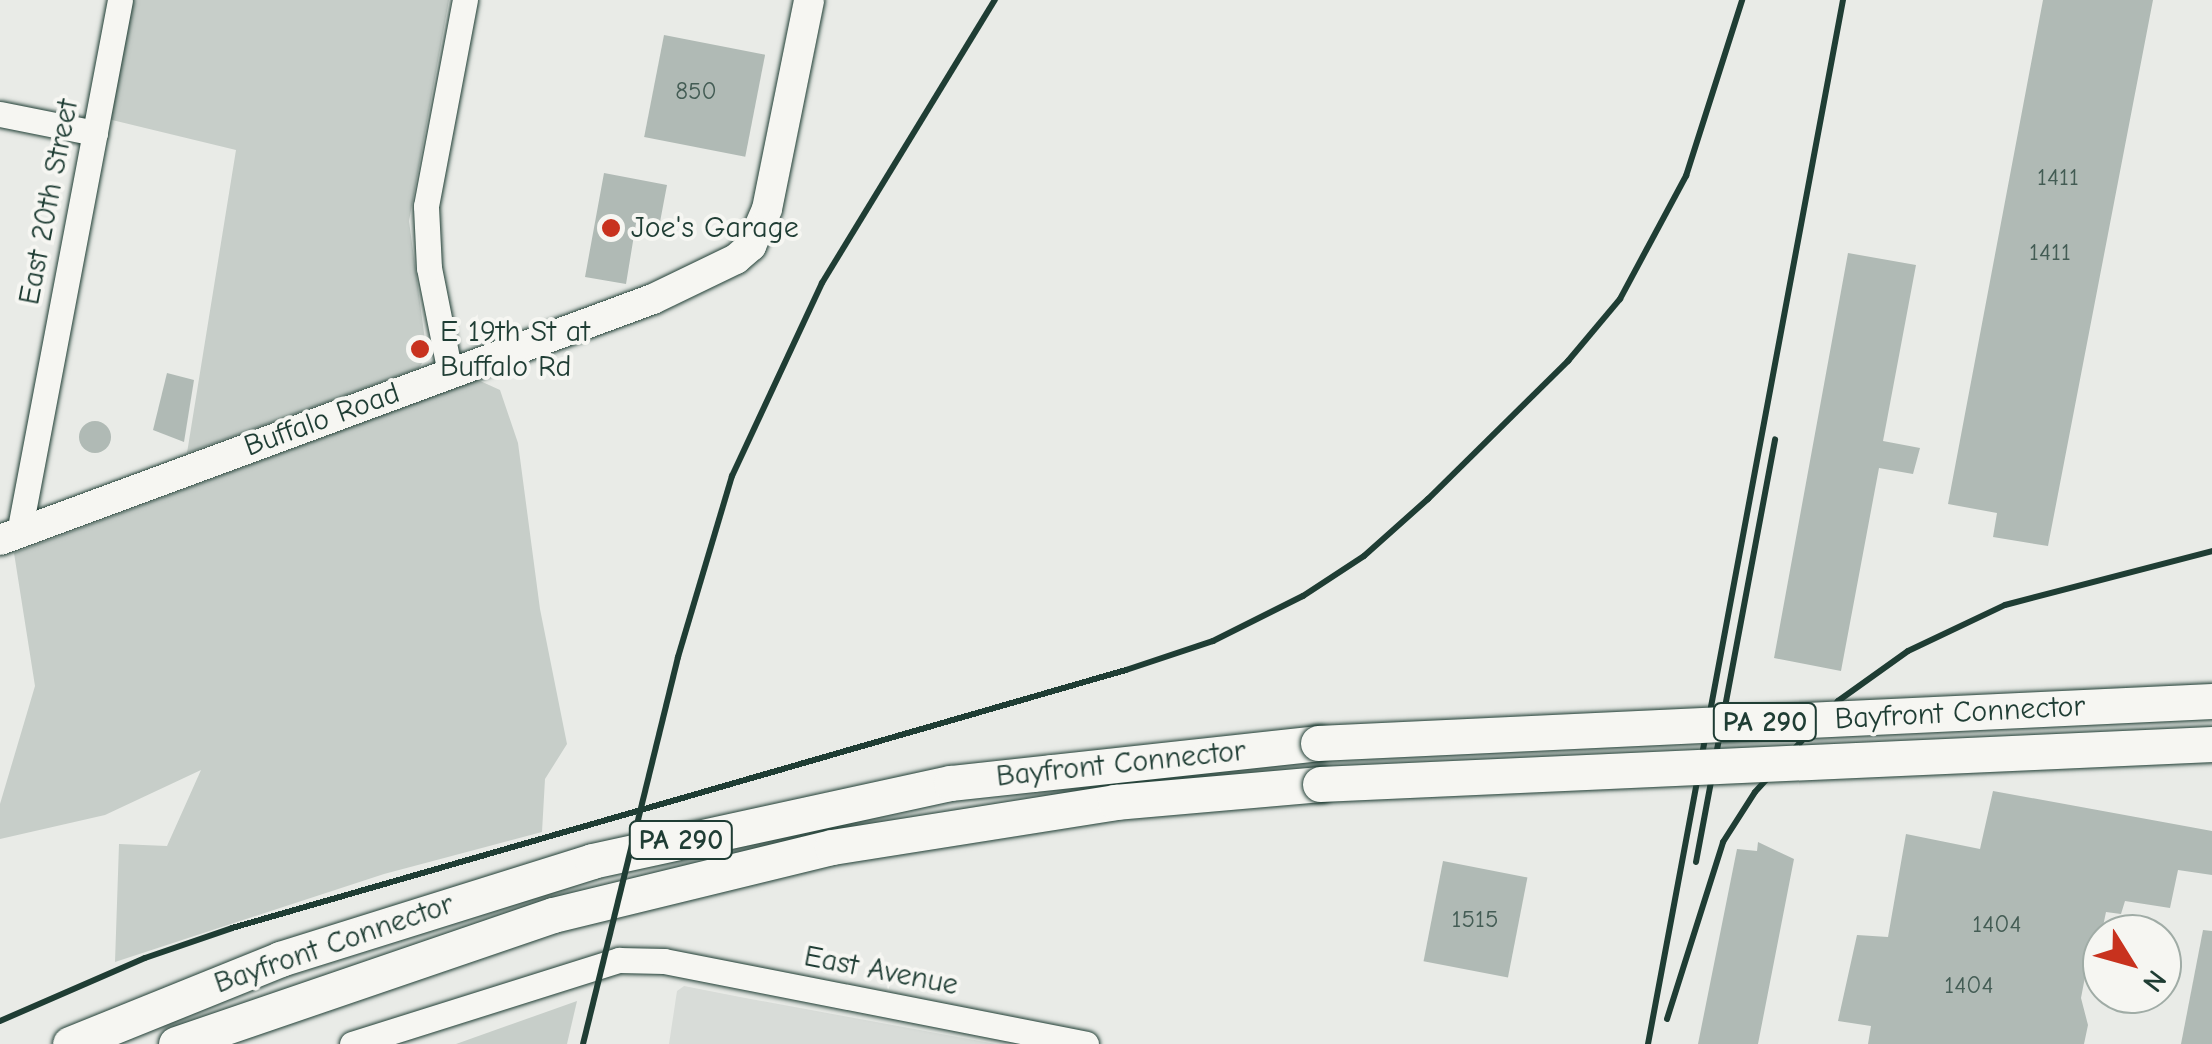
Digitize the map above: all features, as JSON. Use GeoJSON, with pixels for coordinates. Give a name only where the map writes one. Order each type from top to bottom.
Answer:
{"type":"FeatureCollection","features":[{"type":"Feature","properties":{"kind":"highway","name":"Bayfront Connector"},"geometry":{"type":"LineString","coordinates":[[70,1044],[280,960],[592,861],[951,784],[1318,743],[2212,701]]}},
{"type":"Feature","properties":{"kind":"highway","name":"Bayfront Connector"},"geometry":{"type":"LineString","coordinates":[[176,1044],[553,914],[832,847],[1115,802],[1320,784],[2212,744]]}},
{"type":"Feature","properties":{"kind":"main road","name":"Buffalo Road"},"geometry":{"type":"LineString","coordinates":[[10,537],[653,299],[711,274],[750,246],[768,209],[809,0]]}},
{"type":"Feature","properties":{"kind":"street","name":"East 20th Street"},"geometry":{"type":"LineString","coordinates":[[10,537],[120,0]]}},
{"type":"Feature","properties":{"kind":"street"},"geometry":{"type":"LineString","coordinates":[[450,373],[429,268],[426,206],[465,0]]}},
{"type":"Feature","properties":{"kind":"street"},"geometry":{"type":"LineString","coordinates":[[0,114],[95,133]]}},
{"type":"Feature","properties":{"kind":"street","name":"East Avenue"},"geometry":{"type":"LineString","coordinates":[[352,1044],[593,965],[664,961],[1086,1044]]}},
{"type":"Feature","properties":{"kind":"shaded area"},"geometry":{"type":"Polygon","coordinates":[[[131,0],[449,0],[409,221],[427,355],[419,368],[187,453],[236,150],[108,119],[131,0]]]}},
{"type":"Feature","properties":{"kind":"shaded area"},"geometry":{"type":"Polygon","coordinates":[[[478,380],[500,390],[518,443],[540,609],[567,744],[545,779],[542,832],[384,874],[115,962],[119,844],[167,846],[201,770],[105,815],[0,839],[0,804],[35,686],[14,553],[478,380]]]}},
{"type":"Feature","properties":{"kind":"shaded area"},"geometry":{"type":"Polygon","coordinates":[[[684,986],[996,1044],[669,1044],[677,991],[684,986]]]}},
{"type":"Feature","properties":{"kind":"shaded area"},"geometry":{"type":"Polygon","coordinates":[[[577,1001],[567,1044],[456,1044],[577,1001]]]}},
{"type":"Feature","properties":{"kind":"building"},"geometry":{"type":"Polygon","coordinates":[[[2043,0],[2153,0],[2048,546],[1993,537],[1997,513],[1948,504],[2043,0]]]}},
{"type":"Feature","properties":{"kind":"building"},"geometry":{"type":"Polygon","coordinates":[[[664,35],[765,55],[745,157],[644,137],[664,35]]]}},
{"type":"Feature","properties":{"kind":"building"},"geometry":{"type":"Polygon","coordinates":[[[604,173],[667,185],[660,222],[637,217],[626,284],[585,277],[604,173]]]}},
{"type":"Feature","properties":{"kind":"building"},"geometry":{"type":"Polygon","coordinates":[[[1848,253],[1916,265],[1883,441],[1920,448],[1913,474],[1879,468],[1841,671],[1774,658],[1848,253]]]}},
{"type":"Feature","properties":{"kind":"building"},"geometry":{"type":"Polygon","coordinates":[[[167,373],[194,380],[184,442],[153,430],[167,373]]]}},
{"type":"Feature","properties":{"kind":"building"},"geometry":{"type":"Polygon","coordinates":[[[95,421],[107,425],[111,437],[107,449],[95,453],[83,449],[79,437],[83,425],[95,421]]]}},
{"type":"Feature","properties":{"kind":"building"},"geometry":{"type":"Polygon","coordinates":[[[1993,791],[2212,831],[2212,875],[2178,870],[2170,908],[2125,901],[2121,914],[2082,914],[2081,998],[2082,1014],[2088,1025],[2084,1044],[1868,1044],[1871,1026],[1838,1021],[1857,935],[1888,937],[1906,834],[1980,849],[1993,791]]]}},
{"type":"Feature","properties":{"kind":"building"},"geometry":{"type":"Polygon","coordinates":[[[1758,842],[1794,859],[1758,1044],[1698,1044],[1737,849],[1757,851],[1758,842]]]}},
{"type":"Feature","properties":{"kind":"building"},"geometry":{"type":"Polygon","coordinates":[[[1443,861],[1527,877],[1508,978],[1424,961],[1443,861]]]}},
{"type":"Feature","properties":{"kind":"building"},"geometry":{"type":"Polygon","coordinates":[[[2203,930],[2212,931],[2212,1044],[2181,1044],[2203,930]]]}},
{"type":"Feature","properties":{"kind":"railway"},"geometry":{"type":"LineString","coordinates":[[583,1044],[678,657],[732,476],[822,283],[995,0]]}},
{"type":"Feature","properties":{"kind":"railway"},"geometry":{"type":"LineString","coordinates":[[0,1021],[145,958],[232,928],[1126,670],[1213,641],[1303,596],[1364,556],[1428,499],[1568,361],[1620,299],[1686,176],[1742,0]]}},
{"type":"Feature","properties":{"kind":"railway"},"geometry":{"type":"LineString","coordinates":[[1648,1044],[1843,0]]}},
{"type":"Feature","properties":{"kind":"railway"},"geometry":{"type":"LineString","coordinates":[[1696,862],[1775,439]]}},
{"type":"Feature","properties":{"kind":"railway"},"geometry":{"type":"LineString","coordinates":[[1667,1019],[1723,842],[1755,792],[1838,701],[1908,651],[2005,605],[2212,551]]}},
{"type":"Feature","properties":{"kind":"place","name":"Joe's Garage"},"geometry":{"type":"Point","coordinates":[611,228]}},
{"type":"Feature","properties":{"kind":"place","name":"E 19th St at Buffalo Rd"},"geometry":{"type":"Point","coordinates":[420,349]}}]}
